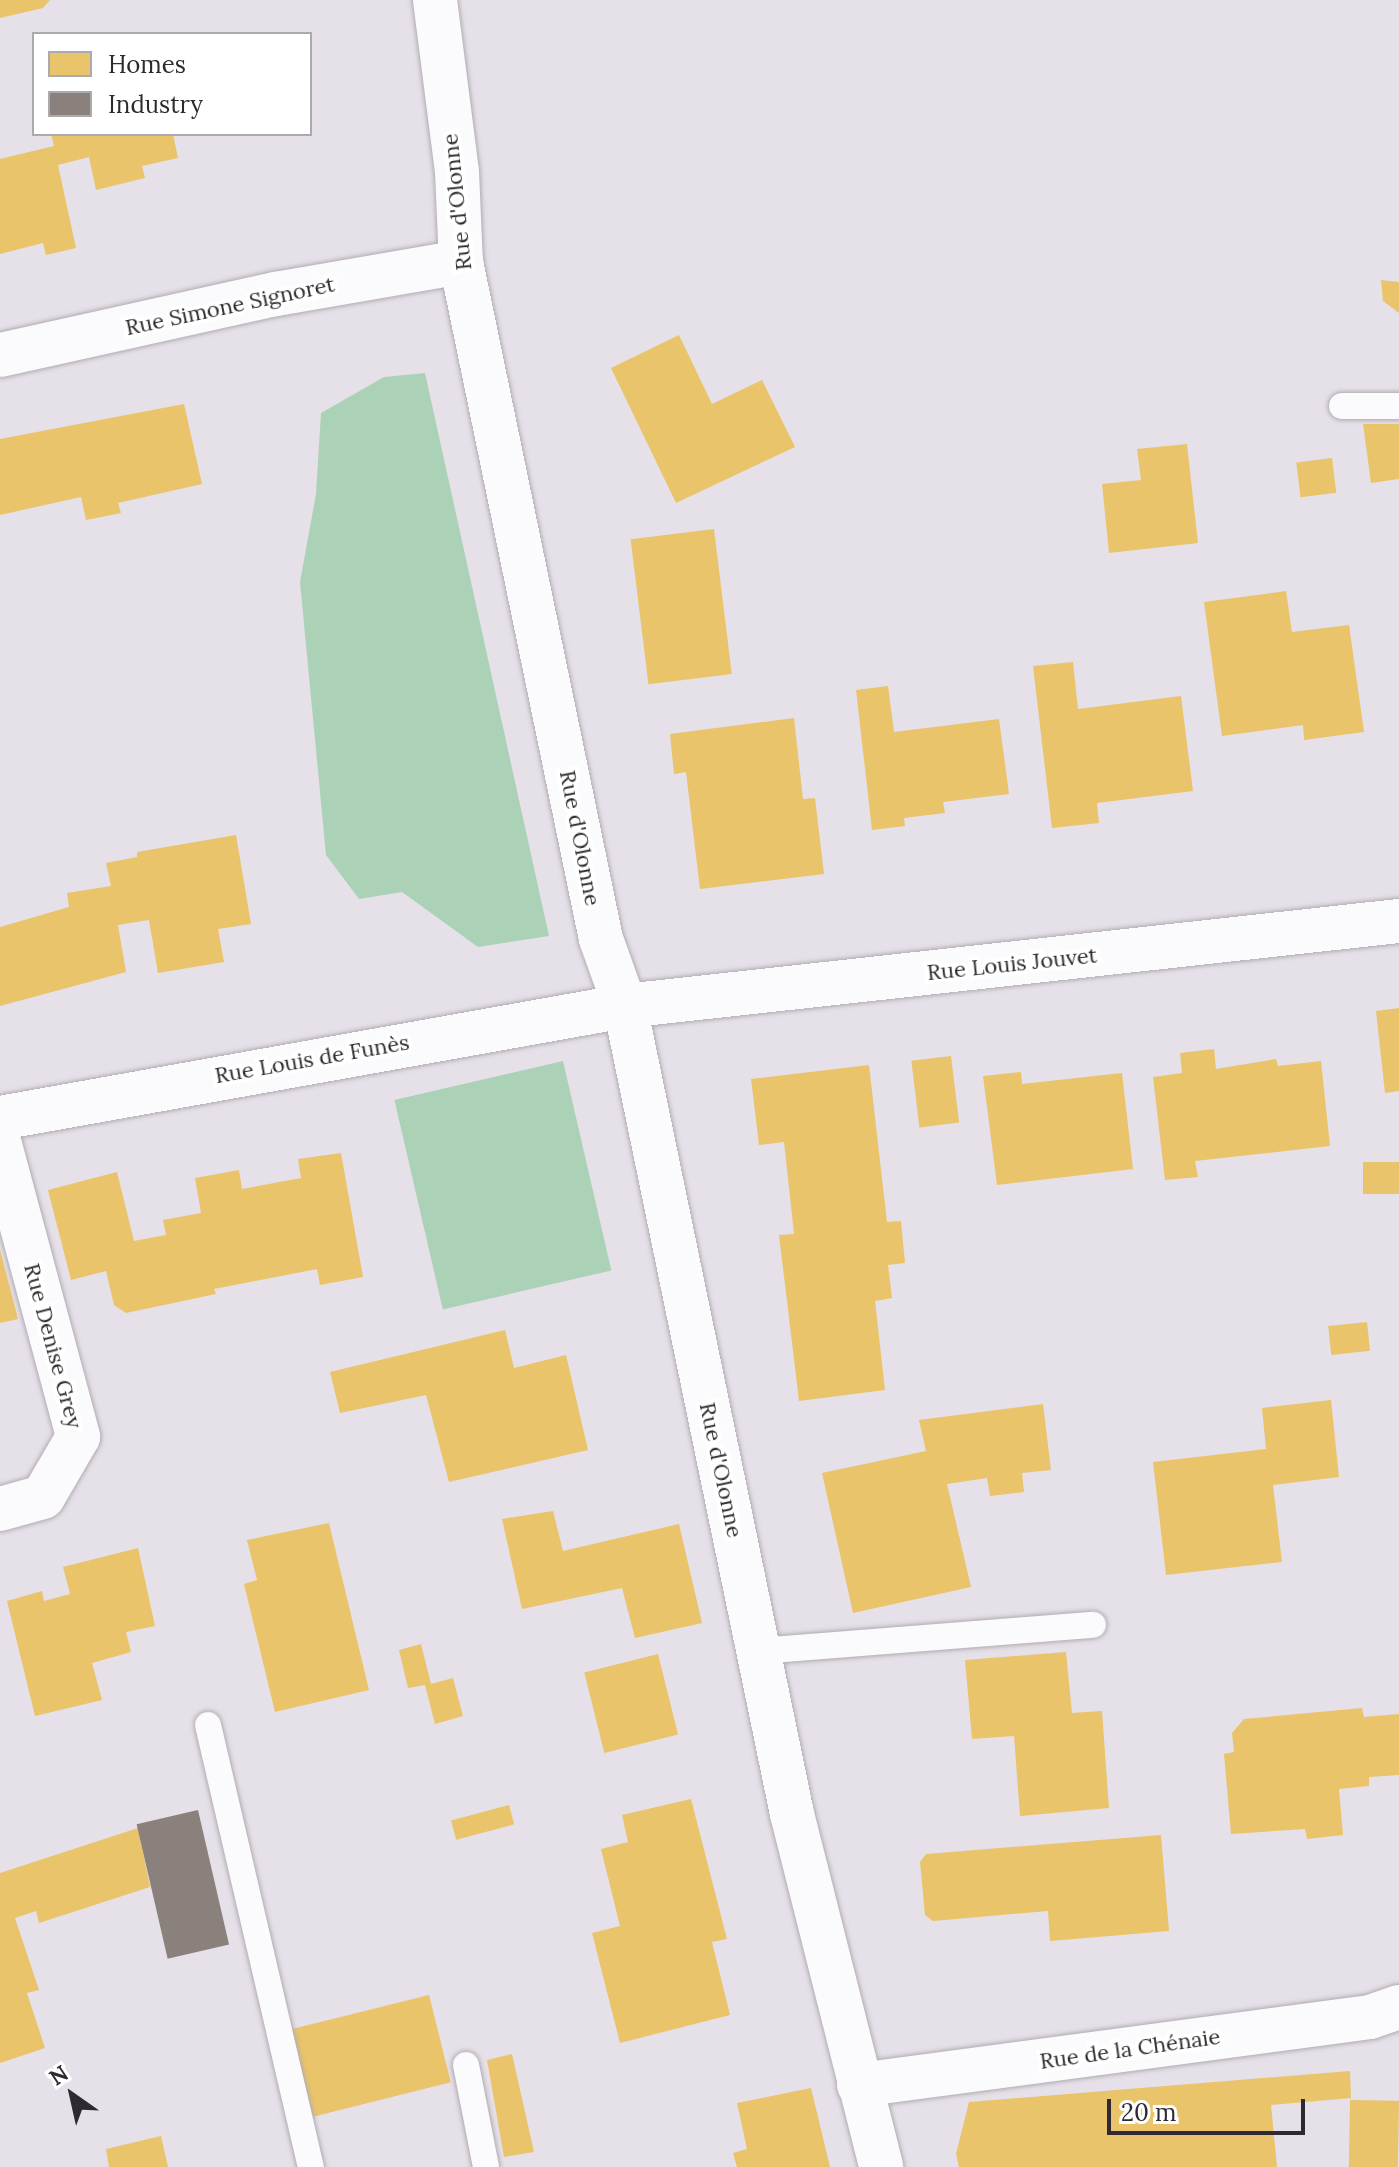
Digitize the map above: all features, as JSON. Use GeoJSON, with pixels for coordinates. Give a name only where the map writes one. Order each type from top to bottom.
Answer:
{"type":"FeatureCollection","features":[{"type":"Feature","properties":{"kind":"street","name":"Rue d'Olonne"},"geometry":{"type":"LineString","coordinates":[[432,6],[457,172],[461,262],[601,939],[625,1006],[792,1814],[881,2167]]}},
{"type":"Feature","properties":{"kind":"street","name":"Rue Simone Signoret"},"geometry":{"type":"LineString","coordinates":[[0,355],[276,294],[461,262]]}},
{"type":"Feature","properties":{"kind":"street","name":"Rue Louis Jouvet"},"geometry":{"type":"LineString","coordinates":[[625,1006],[1399,921]]}},
{"type":"Feature","properties":{"kind":"street","name":"Rue Louis de Funès"},"geometry":{"type":"LineString","coordinates":[[0,1118],[625,1006]]}},
{"type":"Feature","properties":{"kind":"street","name":"Rue Denise Grey"},"geometry":{"type":"LineString","coordinates":[[0,1145],[78,1437],[43,1497],[0,1509]]}},
{"type":"Feature","properties":{"kind":"street","name":"Rue de la Chénaie"},"geometry":{"type":"LineString","coordinates":[[859,2085],[1370,2017],[1399,2007]]}},
{"type":"Feature","properties":{"kind":"lane"},"geometry":{"type":"LineString","coordinates":[[1342,406],[1399,406]]}},
{"type":"Feature","properties":{"kind":"lane"},"geometry":{"type":"LineString","coordinates":[[759,1651],[1093,1625]]}},
{"type":"Feature","properties":{"kind":"lane"},"geometry":{"type":"LineString","coordinates":[[208,1725],[311,2167]]}},
{"type":"Feature","properties":{"kind":"lane"},"geometry":{"type":"LineString","coordinates":[[466,2065],[486,2167]]}},
{"type":"Feature","properties":{"kind":"green space"},"geometry":{"type":"Polygon","coordinates":[[[425,373],[549,936],[478,947],[402,892],[359,899],[326,855],[300,582],[316,494],[321,413],[384,377],[425,373]]]}},
{"type":"Feature","properties":{"kind":"green space"},"geometry":{"type":"Polygon","coordinates":[[[563,1061],[611,1270],[443,1309],[394,1100],[563,1061]]]}},
{"type":"Feature","properties":{"kind":"building: Homes"},"geometry":{"type":"Polygon","coordinates":[[[0,0],[50,0],[43,8],[0,18],[0,0]]]}},
{"type":"Feature","properties":{"kind":"building: Homes"},"geometry":{"type":"Polygon","coordinates":[[[52,136],[173,136],[178,158],[142,166],[145,178],[96,190],[89,157],[58,165],[76,248],[46,255],[43,243],[0,254],[0,159],[54,146],[52,136]]]}},
{"type":"Feature","properties":{"kind":"building: Homes"},"geometry":{"type":"Polygon","coordinates":[[[1381,280],[1399,282],[1399,313],[1383,301],[1381,280]]]}},
{"type":"Feature","properties":{"kind":"building: Homes"},"geometry":{"type":"Polygon","coordinates":[[[679,335],[712,404],[762,380],[795,447],[676,503],[611,368],[679,335]]]}},
{"type":"Feature","properties":{"kind":"building: Homes"},"geometry":{"type":"Polygon","coordinates":[[[184,404],[202,484],[118,503],[121,513],[86,520],[81,497],[0,515],[0,439],[184,404]]]}},
{"type":"Feature","properties":{"kind":"building: Homes"},"geometry":{"type":"Polygon","coordinates":[[[1363,424],[1399,424],[1399,479],[1371,483],[1363,424]]]}},
{"type":"Feature","properties":{"kind":"building: Homes"},"geometry":{"type":"Polygon","coordinates":[[[1187,444],[1198,543],[1109,553],[1102,484],[1141,480],[1137,449],[1187,444]]]}},
{"type":"Feature","properties":{"kind":"building: Homes"},"geometry":{"type":"Polygon","coordinates":[[[1332,458],[1336,493],[1301,497],[1296,462],[1332,458]]]}},
{"type":"Feature","properties":{"kind":"building: Homes"},"geometry":{"type":"Polygon","coordinates":[[[714,529],[732,674],[648,684],[631,539],[714,529]]]}},
{"type":"Feature","properties":{"kind":"building: Homes"},"geometry":{"type":"Polygon","coordinates":[[[1286,591],[1292,632],[1349,625],[1364,732],[1304,740],[1303,725],[1222,736],[1204,602],[1286,591]]]}},
{"type":"Feature","properties":{"kind":"building: Homes"},"geometry":{"type":"Polygon","coordinates":[[[1073,662],[1078,709],[1181,696],[1193,791],[1097,803],[1099,823],[1052,828],[1033,666],[1073,662]]]}},
{"type":"Feature","properties":{"kind":"building: Homes"},"geometry":{"type":"Polygon","coordinates":[[[888,686],[894,732],[999,719],[1009,794],[943,802],[945,813],[904,818],[905,826],[872,830],[856,690],[888,686]]]}},
{"type":"Feature","properties":{"kind":"building: Homes"},"geometry":{"type":"Polygon","coordinates":[[[794,718],[803,799],[815,798],[824,874],[700,889],[686,772],[674,774],[670,734],[794,718]]]}},
{"type":"Feature","properties":{"kind":"building: Homes"},"geometry":{"type":"Polygon","coordinates":[[[236,835],[251,924],[218,929],[224,962],[158,973],[149,920],[118,925],[126,972],[0,1006],[0,927],[69,907],[67,893],[111,886],[106,863],[137,857],[137,852],[236,835]]]}},
{"type":"Feature","properties":{"kind":"building: Homes"},"geometry":{"type":"Polygon","coordinates":[[[1399,1008],[1399,1091],[1385,1093],[1376,1011],[1399,1008]]]}},
{"type":"Feature","properties":{"kind":"building: Homes"},"geometry":{"type":"Polygon","coordinates":[[[1214,1049],[1216,1069],[1276,1059],[1278,1066],[1321,1061],[1330,1146],[1195,1161],[1198,1177],[1165,1180],[1153,1077],[1182,1073],[1180,1053],[1214,1049]]]}},
{"type":"Feature","properties":{"kind":"building: Homes"},"geometry":{"type":"Polygon","coordinates":[[[951,1056],[959,1123],[919,1127],[911,1061],[951,1056]]]}},
{"type":"Feature","properties":{"kind":"building: Homes"},"geometry":{"type":"Polygon","coordinates":[[[869,1065],[887,1222],[901,1221],[905,1263],[888,1265],[892,1298],[875,1301],[885,1390],[799,1401],[779,1235],[794,1234],[784,1142],[759,1145],[751,1079],[869,1065]]]}},
{"type":"Feature","properties":{"kind":"building: Homes"},"geometry":{"type":"Polygon","coordinates":[[[1021,1072],[1022,1084],[1122,1073],[1133,1169],[997,1185],[983,1076],[1021,1072]]]}},
{"type":"Feature","properties":{"kind":"building: Homes"},"geometry":{"type":"Polygon","coordinates":[[[341,1153],[363,1277],[320,1285],[317,1269],[214,1289],[216,1294],[126,1313],[114,1305],[106,1271],[71,1280],[48,1190],[117,1172],[134,1241],[166,1235],[163,1220],[201,1213],[195,1178],[239,1170],[242,1189],[301,1178],[298,1159],[341,1153]]]}},
{"type":"Feature","properties":{"kind":"building: Homes"},"geometry":{"type":"Polygon","coordinates":[[[1363,1162],[1399,1162],[1399,1194],[1363,1194],[1363,1162]]]}},
{"type":"Feature","properties":{"kind":"building: Homes"},"geometry":{"type":"Polygon","coordinates":[[[0,1250],[18,1319],[0,1323],[0,1250]]]}},
{"type":"Feature","properties":{"kind":"building: Homes"},"geometry":{"type":"Polygon","coordinates":[[[1367,1322],[1370,1351],[1331,1355],[1328,1326],[1367,1322]]]}},
{"type":"Feature","properties":{"kind":"building: Homes"},"geometry":{"type":"Polygon","coordinates":[[[505,1330],[514,1368],[566,1355],[588,1450],[449,1482],[426,1395],[340,1413],[330,1372],[505,1330]]]}},
{"type":"Feature","properties":{"kind":"building: Homes"},"geometry":{"type":"Polygon","coordinates":[[[1331,1400],[1339,1477],[1273,1485],[1282,1562],[1166,1575],[1153,1462],[1266,1449],[1262,1408],[1331,1400]]]}},
{"type":"Feature","properties":{"kind":"building: Homes"},"geometry":{"type":"Polygon","coordinates":[[[1043,1404],[1051,1470],[1022,1473],[1024,1492],[990,1496],[987,1478],[947,1484],[971,1587],[853,1613],[822,1473],[926,1451],[919,1420],[1043,1404]]]}},
{"type":"Feature","properties":{"kind":"building: Homes"},"geometry":{"type":"Polygon","coordinates":[[[553,1511],[563,1551],[679,1524],[702,1623],[635,1638],[622,1588],[522,1609],[502,1519],[553,1511]]]}},
{"type":"Feature","properties":{"kind":"building: Homes"},"geometry":{"type":"Polygon","coordinates":[[[329,1523],[369,1690],[275,1712],[244,1584],[257,1580],[247,1540],[329,1523]]]}},
{"type":"Feature","properties":{"kind":"building: Homes"},"geometry":{"type":"Polygon","coordinates":[[[138,1548],[155,1626],[126,1632],[131,1652],[92,1663],[102,1700],[35,1716],[7,1601],[42,1591],[44,1601],[70,1594],[63,1567],[138,1548]]]}},
{"type":"Feature","properties":{"kind":"building: Homes"},"geometry":{"type":"Polygon","coordinates":[[[421,1644],[431,1684],[453,1678],[463,1716],[435,1724],[425,1685],[408,1688],[399,1650],[421,1644]]]}},
{"type":"Feature","properties":{"kind":"building: Homes"},"geometry":{"type":"Polygon","coordinates":[[[1066,1652],[1072,1713],[1102,1711],[1109,1808],[1020,1816],[1014,1736],[972,1739],[965,1660],[1066,1652]]]}},
{"type":"Feature","properties":{"kind":"building: Homes"},"geometry":{"type":"Polygon","coordinates":[[[658,1654],[678,1735],[604,1753],[584,1672],[658,1654]]]}},
{"type":"Feature","properties":{"kind":"building: Homes"},"geometry":{"type":"Polygon","coordinates":[[[1362,1708],[1364,1717],[1399,1714],[1399,1775],[1369,1777],[1369,1786],[1339,1789],[1343,1835],[1307,1839],[1305,1829],[1231,1834],[1224,1754],[1234,1752],[1232,1733],[1244,1719],[1362,1708]]]}},
{"type":"Feature","properties":{"kind":"building: Homes"},"geometry":{"type":"Polygon","coordinates":[[[691,1799],[727,1939],[712,1942],[730,2015],[620,2043],[592,1933],[620,1926],[601,1849],[628,1842],[622,1815],[691,1799]]]}},
{"type":"Feature","properties":{"kind":"building: Homes"},"geometry":{"type":"Polygon","coordinates":[[[509,1805],[514,1824],[456,1840],[451,1821],[509,1805]]]}},
{"type":"Feature","properties":{"kind":"building: Homes"},"geometry":{"type":"Polygon","coordinates":[[[138,1828],[150,1887],[39,1923],[36,1911],[15,1918],[39,1990],[27,1993],[45,2048],[0,2063],[0,1873],[138,1828]]]}},
{"type":"Feature","properties":{"kind":"building: Homes"},"geometry":{"type":"Polygon","coordinates":[[[1161,1835],[1169,1931],[1050,1941],[1048,1911],[933,1921],[925,1915],[920,1862],[926,1854],[1161,1835]]]}},
{"type":"Feature","properties":{"kind":"building: Homes"},"geometry":{"type":"Polygon","coordinates":[[[429,1995],[451,2082],[313,2117],[291,2029],[429,1995]]]}},
{"type":"Feature","properties":{"kind":"building: Homes"},"geometry":{"type":"Polygon","coordinates":[[[512,2054],[534,2152],[504,2157],[487,2060],[512,2054]]]}},
{"type":"Feature","properties":{"kind":"building: Homes"},"geometry":{"type":"Polygon","coordinates":[[[1350,2071],[1351,2098],[1271,2105],[1277,2167],[959,2167],[956,2154],[969,2102],[1350,2071]]]}},
{"type":"Feature","properties":{"kind":"building: Homes"},"geometry":{"type":"Polygon","coordinates":[[[811,2088],[830,2167],[737,2167],[733,2153],[747,2149],[737,2103],[811,2088]]]}},
{"type":"Feature","properties":{"kind":"building: Homes"},"geometry":{"type":"Polygon","coordinates":[[[1350,2100],[1399,2101],[1398,2167],[1349,2167],[1350,2100]]]}},
{"type":"Feature","properties":{"kind":"building: Homes"},"geometry":{"type":"Polygon","coordinates":[[[161,2136],[168,2167],[109,2167],[106,2149],[161,2136]]]}},
{"type":"Feature","properties":{"kind":"building: Industry"},"geometry":{"type":"Polygon","coordinates":[[[198,1810],[229,1944],[168,1959],[137,1824],[198,1810]]]}}]}
